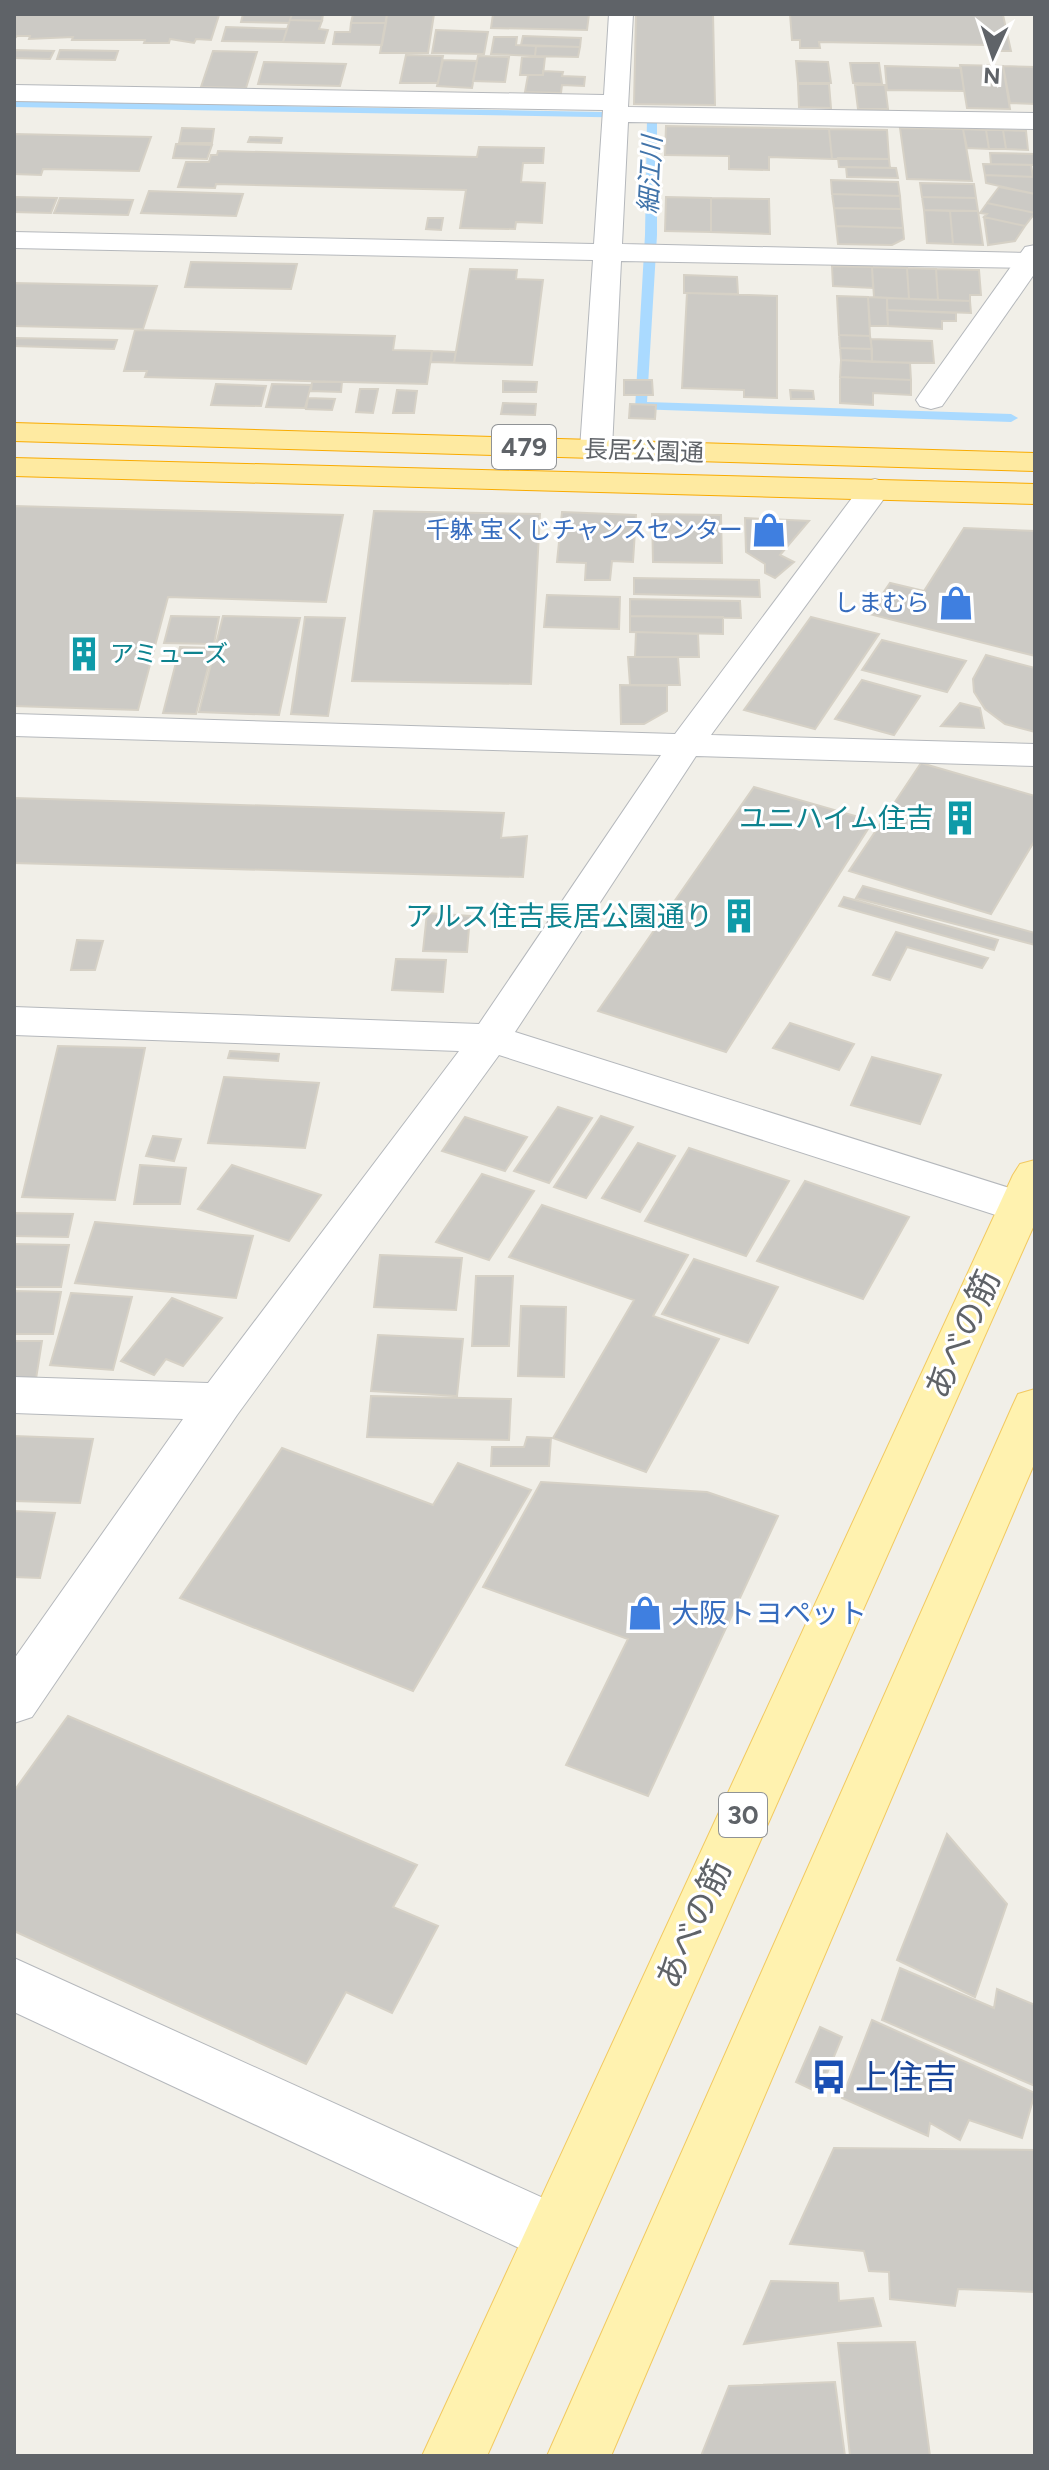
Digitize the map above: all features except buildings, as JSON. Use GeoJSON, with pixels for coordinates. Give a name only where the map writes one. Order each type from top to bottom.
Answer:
{"type":"FeatureCollection","features":[{"type":"Feature","properties":{"kind":"highway","name":"長居公園通"},"geometry":{"type":"LineString","coordinates":[[14,432],[1035,462]]}},
{"type":"Feature","properties":{"kind":"highway","name":"長居公園通"},"geometry":{"type":"LineString","coordinates":[[14,467],[1035,494]]}},
{"type":"Feature","properties":{"kind":"main road","name":"あべの筋"},"geometry":{"type":"LineString","coordinates":[[454,2456],[1027,1191]]}},
{"type":"Feature","properties":{"kind":"main road"},"geometry":{"type":"LineString","coordinates":[[579,2456],[1035,1407]]}},
{"type":"Feature","properties":{"kind":"street"},"geometry":{"type":"LineString","coordinates":[[596,449],[621,14]]}},
{"type":"Feature","properties":{"kind":"street"},"geometry":{"type":"LineString","coordinates":[[14,93],[616,115]]}},
{"type":"Feature","properties":{"kind":"street"},"geometry":{"type":"LineString","coordinates":[[14,115],[616,115],[1035,121]]}},
{"type":"Feature","properties":{"kind":"street"},"geometry":{"type":"LineString","coordinates":[[14,240],[1032,257]]}},
{"type":"Feature","properties":{"kind":"street"},"geometry":{"type":"LineString","coordinates":[[931,400],[1032,257]]}},
{"type":"Feature","properties":{"kind":"street"},"geometry":{"type":"LineString","coordinates":[[14,1701],[220,1402],[490,1038],[686,744],[875,489]]}},
{"type":"Feature","properties":{"kind":"street"},"geometry":{"type":"LineString","coordinates":[[14,725],[1035,755]]}},
{"type":"Feature","properties":{"kind":"street"},"geometry":{"type":"LineString","coordinates":[[14,1021],[490,1038],[1027,1191]]}},
{"type":"Feature","properties":{"kind":"street"},"geometry":{"type":"LineString","coordinates":[[14,1395],[220,1402]]}},
{"type":"Feature","properties":{"kind":"street"},"geometry":{"type":"LineString","coordinates":[[14,1984],[553,2233]]}},
{"type":"Feature","properties":{"kind":"waterway","name":"細江川"},"geometry":{"type":"LineString","coordinates":[[14,104],[653,115],[651,235],[640,406],[1011,418]]}},
{"type":"Feature","properties":{"kind":"place","name":"千躰 宝くじチャンスセンター"},"geometry":{"type":"Point","coordinates":[769,530]}},
{"type":"Feature","properties":{"kind":"place","name":"しまむら"},"geometry":{"type":"Point","coordinates":[956,603]}},
{"type":"Feature","properties":{"kind":"place","name":"アミューズ"},"geometry":{"type":"Point","coordinates":[84,654]}},
{"type":"Feature","properties":{"kind":"place","name":"ユニハイム住吉"},"geometry":{"type":"Point","coordinates":[960,818]}},
{"type":"Feature","properties":{"kind":"place","name":"アルス住吉長居公園通り"},"geometry":{"type":"Point","coordinates":[739,916]}},
{"type":"Feature","properties":{"kind":"place","name":"大阪トヨペット"},"geometry":{"type":"Point","coordinates":[645,1613]}},
{"type":"Feature","properties":{"kind":"place","name":"上住吉"},"geometry":{"type":"Point","coordinates":[829,2077]}}]}
